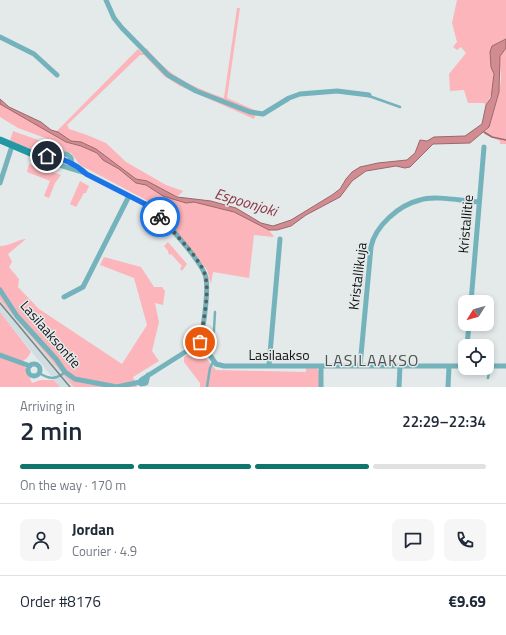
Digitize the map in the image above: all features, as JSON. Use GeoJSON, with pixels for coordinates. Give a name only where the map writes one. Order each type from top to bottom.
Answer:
{"type":"FeatureCollection","features":[{"type":"Feature","properties":{"kind":"street"},"geometry":{"type":"LineString","coordinates":[[106,0],[109,9],[118,23],[168,75],[196,91],[250,112],[263,114],[289,98],[300,94],[337,91],[369,95]]}},
{"type":"Feature","properties":{"kind":"street"},"geometry":{"type":"LineString","coordinates":[[0,37],[34,54],[57,75]]}},
{"type":"Feature","properties":{"kind":"street"},"geometry":{"type":"LineString","coordinates":[[0,140],[46,161],[70,166],[147,205],[156,212],[202,268],[207,286],[200,342],[214,362]]}},
{"type":"Feature","properties":{"kind":"street"},"geometry":{"type":"LineString","coordinates":[[0,183],[12,146]]}},
{"type":"Feature","properties":{"kind":"street","name":"Kristallitie"},"geometry":{"type":"LineString","coordinates":[[472,295],[484,147]]}},
{"type":"Feature","properties":{"kind":"street"},"geometry":{"type":"LineString","coordinates":[[33,154],[54,157],[67,154],[71,158],[70,166]]}},
{"type":"Feature","properties":{"kind":"street"},"geometry":{"type":"LineString","coordinates":[[64,297],[83,288],[129,196]]}},
{"type":"Feature","properties":{"kind":"street","name":"Kristallikuja"},"geometry":{"type":"LineString","coordinates":[[360,366],[372,240],[380,227],[389,217],[420,200],[479,202]]}},
{"type":"Feature","properties":{"kind":"street"},"geometry":{"type":"LineString","coordinates":[[269,366],[280,239]]}},
{"type":"Feature","properties":{"kind":"street","name":"Lasilaaksontie"},"geometry":{"type":"LineString","coordinates":[[0,290],[17,316],[56,359],[65,372],[75,379],[117,387],[140,382],[148,375],[200,342]]}},
{"type":"Feature","properties":{"kind":"street"},"geometry":{"type":"LineString","coordinates":[[0,355],[30,366],[33,364],[38,365],[40,368],[39,373],[36,376],[28,371],[30,366]]}},
{"type":"Feature","properties":{"kind":"street","name":"Lasilaakso"},"geometry":{"type":"LineString","coordinates":[[214,362],[224,366],[458,366]]}},
{"type":"Feature","properties":{"kind":"street"},"geometry":{"type":"LineString","coordinates":[[321,366],[321,387]]}},
{"type":"Feature","properties":{"kind":"street"},"geometry":{"type":"LineString","coordinates":[[400,366],[400,387]]}},
{"type":"Feature","properties":{"kind":"street"},"geometry":{"type":"LineString","coordinates":[[494,366],[506,366]]}},
{"type":"Feature","properties":{"kind":"street"},"geometry":{"type":"LineString","coordinates":[[448,387],[449,367]]}},
{"type":"Feature","properties":{"kind":"lane"},"geometry":{"type":"LineString","coordinates":[[369,95],[400,107]]}},
{"type":"Feature","properties":{"kind":"lane"},"geometry":{"type":"LineString","coordinates":[[208,354],[213,347],[215,312]]}},
{"type":"Feature","properties":{"kind":"lane"},"geometry":{"type":"LineString","coordinates":[[207,387],[210,368],[214,362]]}},
{"type":"Feature","properties":{"kind":"lane"},"geometry":{"type":"LineString","coordinates":[[39,373],[53,379],[59,378],[65,372]]}},
{"type":"Feature","properties":{"kind":"shaded area"},"geometry":{"type":"Polygon","coordinates":[[[457,0],[506,0],[506,39],[492,46],[491,57],[493,86],[486,105],[484,103],[468,103],[464,90],[450,91],[449,74],[466,53],[461,47],[457,50],[453,47],[457,42],[452,23],[457,0]]]}},
{"type":"Feature","properties":{"kind":"shaded area"},"geometry":{"type":"Polygon","coordinates":[[[237,8],[240,8],[227,98],[257,111],[254,119],[180,86],[164,76],[144,55],[140,55],[67,125],[69,129],[106,143],[126,162],[166,185],[183,191],[177,197],[147,181],[136,179],[96,149],[71,141],[56,132],[138,49],[142,53],[147,48],[166,69],[181,79],[197,88],[224,98],[237,8]]]}},
{"type":"Feature","properties":{"kind":"shaded area"},"geometry":{"type":"Polygon","coordinates":[[[506,39],[506,48],[500,56],[499,92],[489,127],[470,143],[433,144],[410,167],[405,168],[396,166],[366,171],[352,181],[340,197],[306,215],[291,226],[277,230],[269,230],[234,212],[194,202],[186,203],[163,196],[146,185],[136,183],[119,169],[103,160],[97,153],[81,146],[66,142],[0,104],[0,99],[9,107],[41,122],[51,130],[58,132],[71,141],[81,142],[96,149],[136,179],[147,181],[177,197],[211,201],[236,208],[261,223],[273,226],[291,220],[332,195],[340,189],[352,172],[360,167],[378,163],[407,160],[415,153],[420,140],[427,141],[434,137],[465,136],[482,124],[486,105],[491,98],[494,74],[491,67],[490,52],[492,46],[506,39]]]}},
{"type":"Feature","properties":{"kind":"shaded area"},"geometry":{"type":"Polygon","coordinates":[[[506,48],[506,144],[500,144],[500,141],[484,134],[497,101],[501,80],[500,59],[506,48]]]}},
{"type":"Feature","properties":{"kind":"shaded area"},"geometry":{"type":"Polygon","coordinates":[[[0,104],[66,142],[81,146],[97,153],[103,160],[119,169],[136,183],[146,185],[163,196],[186,203],[194,202],[234,212],[269,230],[274,237],[254,235],[249,278],[213,272],[211,284],[207,270],[197,256],[150,202],[80,165],[71,153],[65,151],[53,153],[51,150],[52,145],[48,139],[18,128],[0,117],[0,104]]]}},
{"type":"Feature","properties":{"kind":"shaded area"},"geometry":{"type":"Polygon","coordinates":[[[13,131],[41,141],[46,145],[45,152],[26,148],[10,141],[13,131]]]}},
{"type":"Feature","properties":{"kind":"shaded area"},"geometry":{"type":"Polygon","coordinates":[[[29,164],[61,175],[55,183],[49,198],[44,196],[50,181],[27,172],[29,164]]]}},
{"type":"Feature","properties":{"kind":"shaded area"},"geometry":{"type":"Polygon","coordinates":[[[80,181],[89,186],[76,207],[70,204],[80,181]]]}},
{"type":"Feature","properties":{"kind":"shaded area"},"geometry":{"type":"Polygon","coordinates":[[[26,239],[8,254],[12,262],[9,267],[19,279],[18,287],[39,309],[122,364],[147,325],[134,278],[100,265],[104,257],[141,267],[154,287],[162,287],[165,291],[163,305],[155,303],[159,322],[152,351],[159,361],[133,377],[137,387],[74,387],[0,300],[0,246],[26,239]]]}},
{"type":"Feature","properties":{"kind":"shaded area"},"geometry":{"type":"Polygon","coordinates":[[[168,242],[187,264],[182,271],[180,268],[182,266],[171,254],[169,255],[164,246],[168,242]]]}},
{"type":"Feature","properties":{"kind":"shaded area"},"geometry":{"type":"Polygon","coordinates":[[[0,300],[74,387],[60,387],[0,312],[0,300]]]}},
{"type":"Feature","properties":{"kind":"shaded area"},"geometry":{"type":"Polygon","coordinates":[[[0,312],[31,352],[27,358],[20,363],[25,367],[32,383],[40,380],[54,380],[60,387],[0,387],[0,312]]]}},
{"type":"Feature","properties":{"kind":"shaded area"},"geometry":{"type":"Polygon","coordinates":[[[195,350],[199,350],[216,370],[306,372],[306,368],[317,368],[319,372],[319,387],[200,387],[200,383],[184,362],[184,357],[195,350]]]}},
{"type":"Feature","properties":{"kind":"waterway"},"geometry":{"type":"LineString","coordinates":[[484,132],[492,137],[506,140]]}},
{"type":"Feature","properties":{"kind":"railway"},"geometry":{"type":"LineString","coordinates":[[0,303],[70,387]]}},
{"type":"Feature","properties":{"kind":"way so far"},"geometry":{"type":"LineString","coordinates":[[160,217],[198,262],[205,273],[207,286],[200,342]]}},
{"type":"Feature","properties":{"kind":"district","name":"LASILAAKSO"},"geometry":{"type":"Point","coordinates":[372,360]}},
{"type":"Feature","properties":{"kind":"route"},"geometry":{"type":"LineString","coordinates":[[47,156],[60,158],[80,167],[86,174],[147,205],[160,217]]}},
{"type":"Feature","properties":{"kind":"water label","name":"Espoonjoki"},"geometry":{"type":"Point","coordinates":[246,202]}}]}
